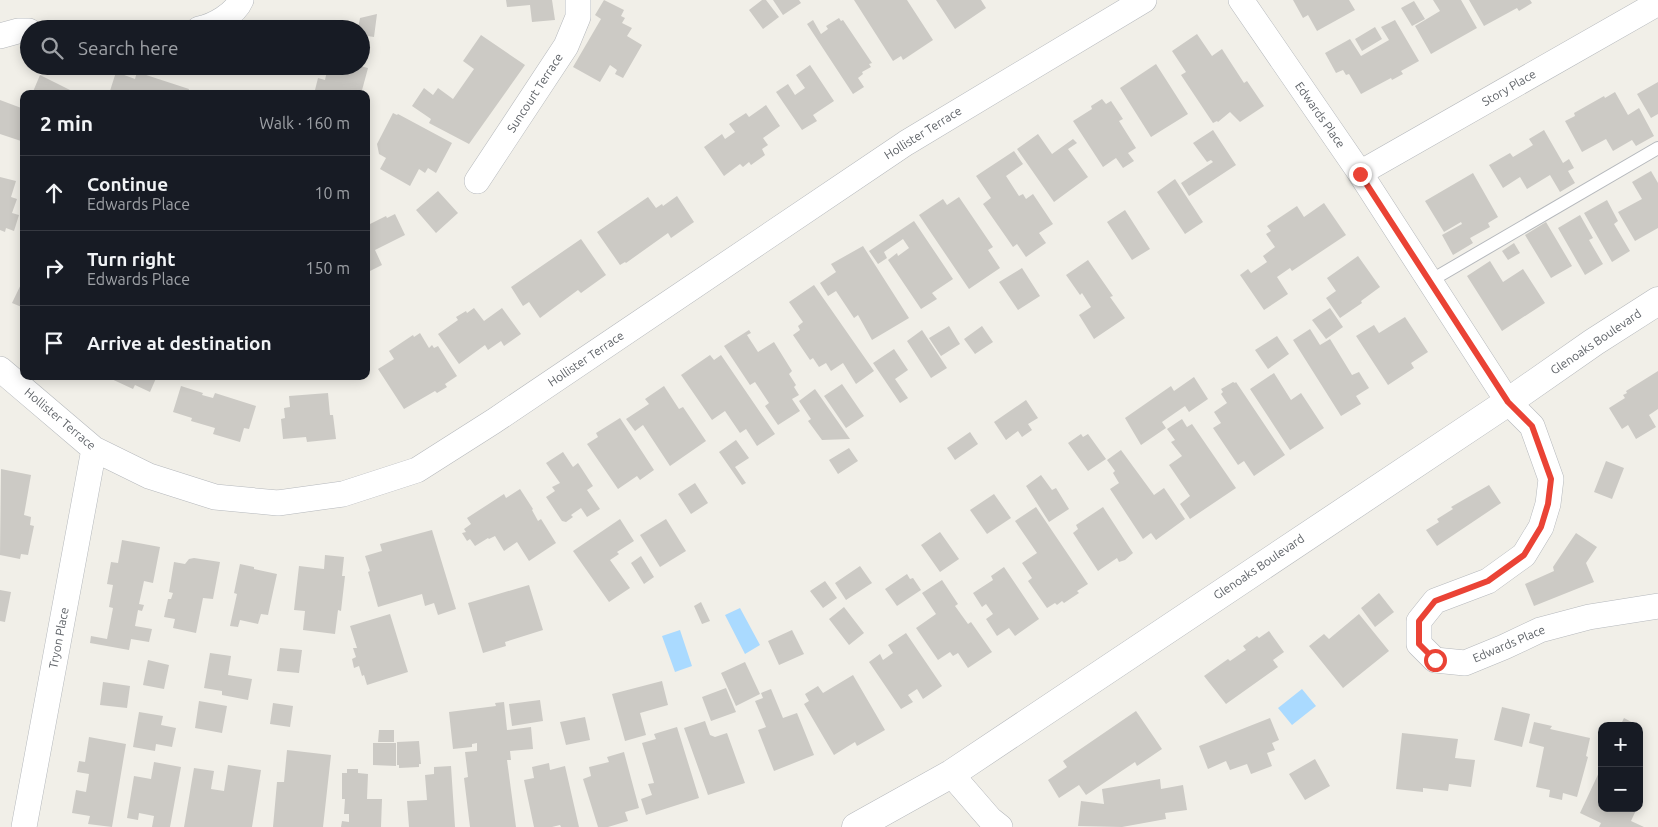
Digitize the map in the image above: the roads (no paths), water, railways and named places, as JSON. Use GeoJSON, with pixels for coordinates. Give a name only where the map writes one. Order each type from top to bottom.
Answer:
{"type":"FeatureCollection","features":[{"type":"Feature","properties":{"kind":"street"},"geometry":{"type":"LineString","coordinates":[[219,20],[237,8],[241,0]]}},
{"type":"Feature","properties":{"kind":"street","name":"Suncourt Terrace"},"geometry":{"type":"LineString","coordinates":[[477,181],[566,46],[578,17],[578,0]]}},
{"type":"Feature","properties":{"kind":"street","name":"Hollister Terrace"},"geometry":{"type":"LineString","coordinates":[[0,369],[94,449],[149,476],[215,497],[278,503],[343,494],[417,470],[502,416],[906,142],[1144,0]]}},
{"type":"Feature","properties":{"kind":"street","name":"Edwards Place"},"geometry":{"type":"LineString","coordinates":[[1241,0],[1360,174],[1508,402],[1532,426],[1551,479],[1548,504],[1541,527],[1524,555],[1488,581],[1435,601],[1419,621],[1419,644],[1435,660],[1465,663],[1540,630],[1589,617],[1658,606]]}},
{"type":"Feature","properties":{"kind":"street","name":"Story Place"},"geometry":{"type":"LineString","coordinates":[[1360,174],[1658,3]]}},
{"type":"Feature","properties":{"kind":"street"},"geometry":{"type":"LineString","coordinates":[[0,36],[20,31]]}},
{"type":"Feature","properties":{"kind":"street","name":"Glenoaks Boulevard"},"geometry":{"type":"LineString","coordinates":[[856,827],[951,774],[1508,402],[1594,342],[1658,301]]}},
{"type":"Feature","properties":{"kind":"street","name":"Tryon Place"},"geometry":{"type":"LineString","coordinates":[[24,827],[94,449]]}},
{"type":"Feature","properties":{"kind":"street"},"geometry":{"type":"LineString","coordinates":[[951,774],[990,819],[1000,827]]}},
{"type":"Feature","properties":{"kind":"lane"},"geometry":{"type":"LineString","coordinates":[[1430,281],[1658,148]]}},
{"type":"Feature","properties":{"kind":"water"},"geometry":{"type":"Polygon","coordinates":[[[740,608],[760,645],[745,654],[725,615],[740,608]]]}},
{"type":"Feature","properties":{"kind":"water"},"geometry":{"type":"Polygon","coordinates":[[[680,630],[692,666],[675,672],[662,636],[680,630]]]}},
{"type":"Feature","properties":{"kind":"water"},"geometry":{"type":"Polygon","coordinates":[[[1302,689],[1316,706],[1292,725],[1278,708],[1302,689]]]}}]}
